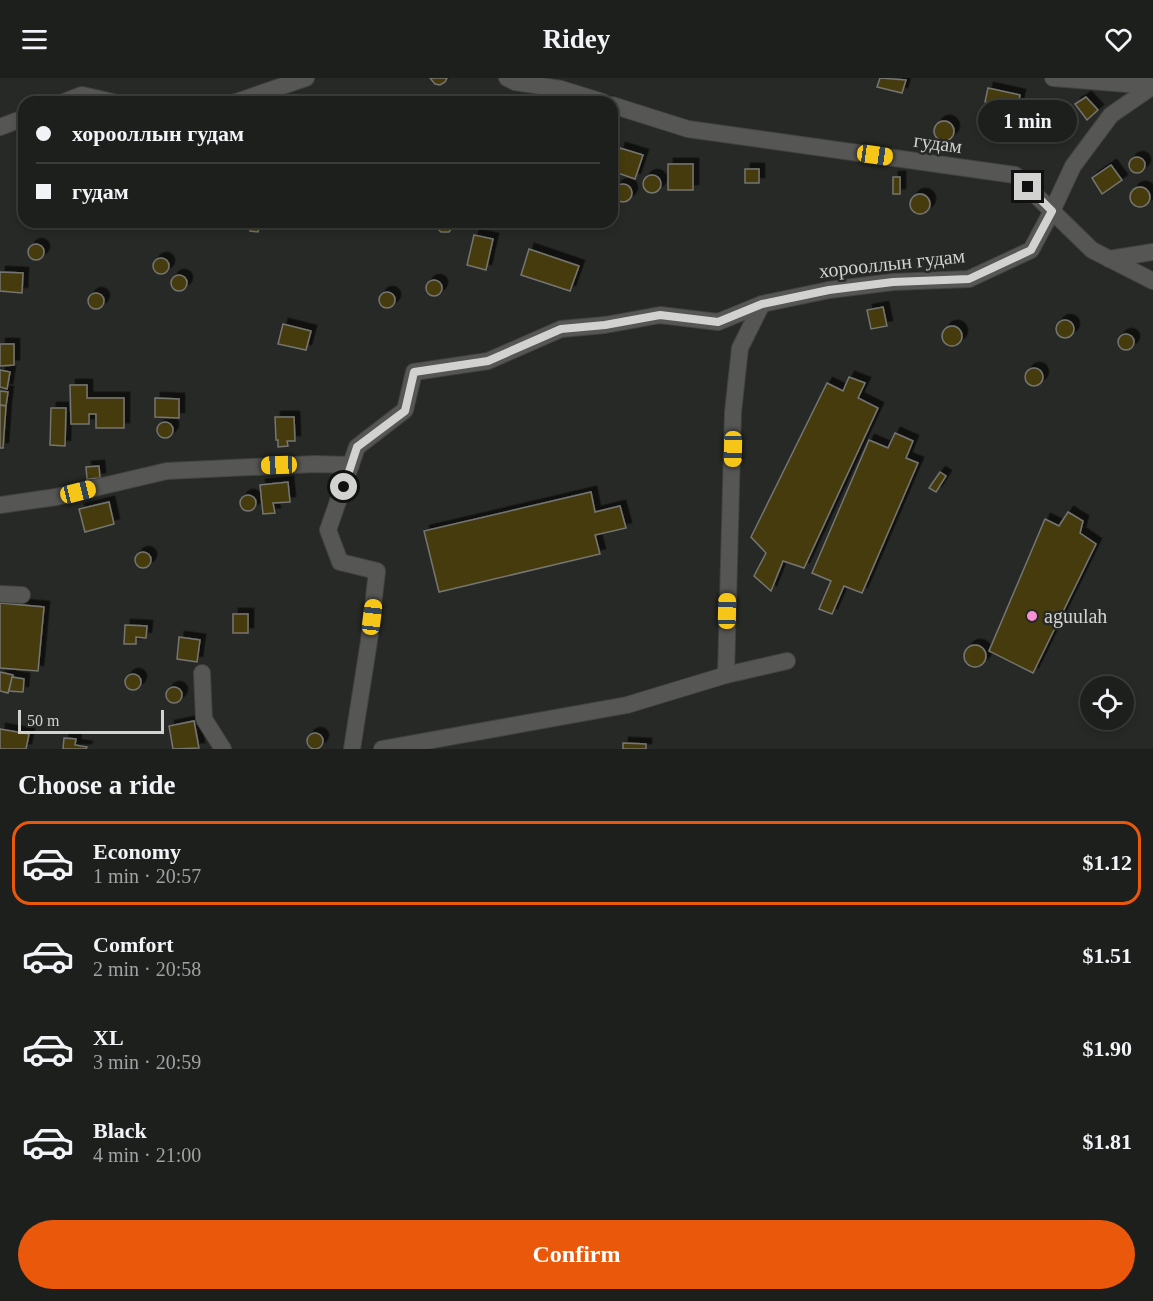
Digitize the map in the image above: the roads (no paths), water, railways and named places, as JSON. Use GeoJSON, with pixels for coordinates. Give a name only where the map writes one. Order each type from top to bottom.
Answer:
{"type":"FeatureCollection","features":[{"type":"Feature","properties":{"kind":"street"},"geometry":{"type":"LineString","coordinates":[[254,96],[306,78]]}},
{"type":"Feature","properties":{"kind":"street"},"geometry":{"type":"LineString","coordinates":[[507,78],[515,82],[561,89],[584,96]]}},
{"type":"Feature","properties":{"kind":"street","name":"хорооллын гудам"},"geometry":{"type":"LineString","coordinates":[[1053,78],[1153,86]]}},
{"type":"Feature","properties":{"kind":"street","name":"хорооллын гудам"},"geometry":{"type":"LineString","coordinates":[[352,749],[369,641],[377,571],[340,562],[328,530],[357,447],[405,411],[414,372],[488,361],[561,329],[605,325],[660,315],[718,322],[762,304],[850,287],[893,282],[969,279],[1031,250],[1073,166],[1111,115],[1153,86]]}},
{"type":"Feature","properties":{"kind":"street","name":"гудам"},"geometry":{"type":"LineString","coordinates":[[618,107],[688,129],[1016,175],[1092,250],[1153,281]]}},
{"type":"Feature","properties":{"kind":"street"},"geometry":{"type":"LineString","coordinates":[[0,127],[18,120]]}},
{"type":"Feature","properties":{"kind":"street"},"geometry":{"type":"LineString","coordinates":[[1109,259],[1153,252]]}},
{"type":"Feature","properties":{"kind":"street"},"geometry":{"type":"LineString","coordinates":[[726,675],[734,412],[740,348],[762,304]]}},
{"type":"Feature","properties":{"kind":"street"},"geometry":{"type":"LineString","coordinates":[[0,505],[56,497],[167,471],[315,464],[351,465]]}},
{"type":"Feature","properties":{"kind":"street"},"geometry":{"type":"LineString","coordinates":[[0,594],[22,594]]}},
{"type":"Feature","properties":{"kind":"street"},"geometry":{"type":"LineString","coordinates":[[382,749],[627,705],[726,675],[787,661]]}},
{"type":"Feature","properties":{"kind":"street"},"geometry":{"type":"LineString","coordinates":[[202,673],[204,719],[223,749]]}},
{"type":"Feature","properties":{"kind":"place","name":"aguulah"},"geometry":{"type":"Point","coordinates":[1032,616]}}]}
